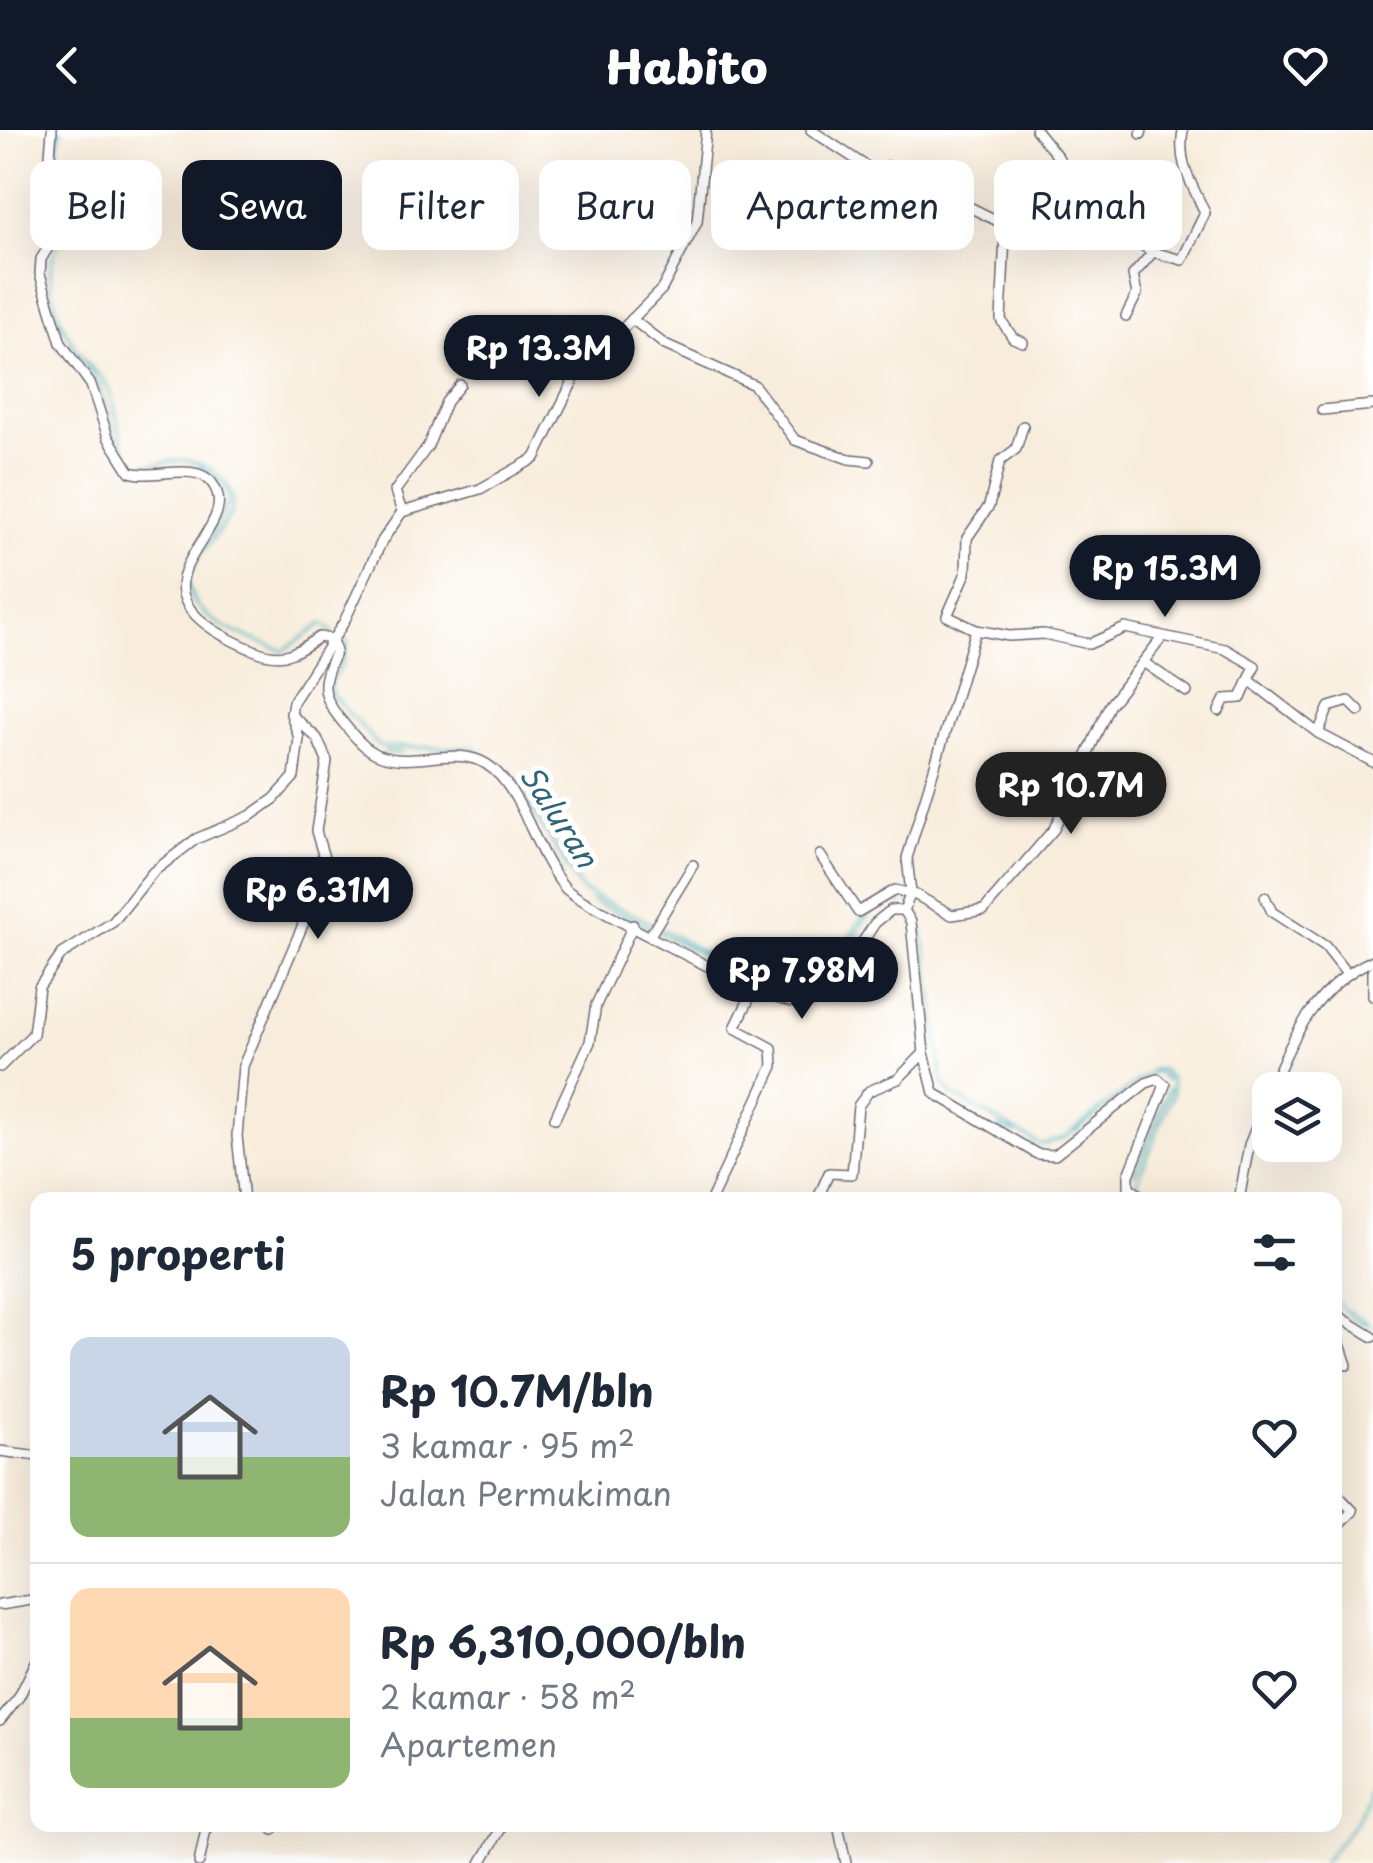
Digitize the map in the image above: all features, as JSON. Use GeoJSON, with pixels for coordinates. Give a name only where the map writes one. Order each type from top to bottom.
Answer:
{"type":"FeatureCollection","features":[{"type":"Feature","properties":{"kind":"street"},"geometry":{"type":"LineString","coordinates":[[52,130],[50,155],[72,200],[64,224],[40,259],[40,274],[61,343],[91,384],[108,437],[130,472],[198,474],[216,489],[214,517],[185,572],[186,604],[206,627],[274,657],[289,657],[319,637],[332,638]]}},
{"type":"Feature","properties":{"kind":"street"},"geometry":{"type":"LineString","coordinates":[[0,1067],[33,1034],[40,987],[62,954],[113,922],[152,872],[196,839],[250,816],[294,776],[299,738],[291,714],[300,686],[344,622],[382,541],[402,512],[480,488],[535,458],[576,377],[662,289],[696,222],[706,130]]}},
{"type":"Feature","properties":{"kind":"street"},"geometry":{"type":"LineString","coordinates":[[811,130],[857,160]]}},
{"type":"Feature","properties":{"kind":"street"},"geometry":{"type":"LineString","coordinates":[[1036,130],[1058,157],[1070,180],[1096,196],[1093,215],[1153,252],[1182,260],[1205,211],[1184,173],[1180,150],[1184,130]]}},
{"type":"Feature","properties":{"kind":"street"},"geometry":{"type":"LineString","coordinates":[[1003,250],[1000,311],[1013,338],[1023,342]]}},
{"type":"Feature","properties":{"kind":"street"},"geometry":{"type":"LineString","coordinates":[[1126,316],[1138,294],[1132,275],[1153,252]]}},
{"type":"Feature","properties":{"kind":"street"},"geometry":{"type":"LineString","coordinates":[[632,319],[665,345],[754,384],[783,430],[795,440],[838,456],[869,460]]}},
{"type":"Feature","properties":{"kind":"street"},"geometry":{"type":"LineString","coordinates":[[402,512],[394,491],[428,446],[446,402],[460,386]]}},
{"type":"Feature","properties":{"kind":"street"},"geometry":{"type":"LineString","coordinates":[[1322,410],[1373,406]]}},
{"type":"Feature","properties":{"kind":"street"},"geometry":{"type":"LineString","coordinates":[[1023,426],[1016,448],[1000,460],[989,506],[967,538],[966,573],[948,616],[976,630],[1010,636],[1044,634],[1080,644],[1095,643],[1111,631],[1124,628],[1239,655],[1254,664],[1249,680],[1241,698],[1225,699],[1218,711]]}},
{"type":"Feature","properties":{"kind":"street"},"geometry":{"type":"LineString","coordinates":[[976,630],[907,858],[910,895],[905,909],[912,932],[924,1053],[934,1093],[1037,1154],[1055,1154],[1071,1146],[1146,1083],[1160,1080],[1165,1085],[1162,1099],[1129,1175],[1128,1186],[1136,1192]]}},
{"type":"Feature","properties":{"kind":"street"},"geometry":{"type":"LineString","coordinates":[[332,638],[336,651],[323,682],[323,696],[364,746],[377,755],[403,761],[453,754],[493,768],[512,792],[546,859],[568,891],[633,925],[654,929],[754,989],[787,1002],[815,1003],[827,997],[875,923],[891,910],[905,909]]}},
{"type":"Feature","properties":{"kind":"street"},"geometry":{"type":"LineString","coordinates":[[820,855],[858,912],[888,891],[910,895],[952,915],[984,910],[1054,828],[1110,706],[1161,638]]}},
{"type":"Feature","properties":{"kind":"street"},"geometry":{"type":"LineString","coordinates":[[1143,662],[1187,692]]}},
{"type":"Feature","properties":{"kind":"street"},"geometry":{"type":"LineString","coordinates":[[1249,680],[1318,733],[1373,762]]}},
{"type":"Feature","properties":{"kind":"street"},"geometry":{"type":"LineString","coordinates":[[1318,733],[1330,708],[1350,701],[1359,711]]}},
{"type":"Feature","properties":{"kind":"street"},"geometry":{"type":"LineString","coordinates":[[243,1192],[237,1136],[244,1066],[327,868],[316,831],[327,760],[317,738],[291,714]]}},
{"type":"Feature","properties":{"kind":"street"},"geometry":{"type":"LineString","coordinates":[[654,929],[693,865]]}},
{"type":"Feature","properties":{"kind":"street"},"geometry":{"type":"LineString","coordinates":[[1264,897],[1272,912],[1325,946],[1347,974]]}},
{"type":"Feature","properties":{"kind":"street"},"geometry":{"type":"LineString","coordinates":[[555,1118],[590,1042],[602,989],[633,925]]}},
{"type":"Feature","properties":{"kind":"street"},"geometry":{"type":"LineString","coordinates":[[1280,1072],[1309,1010],[1347,974],[1373,960]]}},
{"type":"Feature","properties":{"kind":"street"},"geometry":{"type":"LineString","coordinates":[[1373,970],[1373,996]]}},
{"type":"Feature","properties":{"kind":"street"},"geometry":{"type":"LineString","coordinates":[[715,1192],[754,1116],[773,1066],[772,1048],[735,1028],[754,989]]}},
{"type":"Feature","properties":{"kind":"street"},"geometry":{"type":"LineString","coordinates":[[820,1192],[829,1172],[852,1174],[857,1150],[856,1115],[866,1094],[898,1079],[924,1053]]}},
{"type":"Feature","properties":{"kind":"street"},"geometry":{"type":"LineString","coordinates":[[1240,1192],[1252,1138]]}},
{"type":"Feature","properties":{"kind":"street"},"geometry":{"type":"LineString","coordinates":[[1342,1318],[1373,1337]]}},
{"type":"Feature","properties":{"kind":"street"},"geometry":{"type":"LineString","coordinates":[[1342,1350],[1347,1365]]}},
{"type":"Feature","properties":{"kind":"street"},"geometry":{"type":"LineString","coordinates":[[0,1452],[30,1455]]}},
{"type":"Feature","properties":{"kind":"street"},"geometry":{"type":"LineString","coordinates":[[1342,1499],[1353,1511],[1342,1522]]}},
{"type":"Feature","properties":{"kind":"street"},"geometry":{"type":"LineString","coordinates":[[0,1604],[30,1600]]}},
{"type":"Feature","properties":{"kind":"street"},"geometry":{"type":"LineString","coordinates":[[0,1721],[30,1674]]}},
{"type":"Feature","properties":{"kind":"street"},"geometry":{"type":"LineString","coordinates":[[200,1863],[205,1832]]}},
{"type":"Feature","properties":{"kind":"street"},"geometry":{"type":"LineString","coordinates":[[481,1863],[500,1832]]}},
{"type":"Feature","properties":{"kind":"street"},"geometry":{"type":"LineString","coordinates":[[836,1832],[843,1863]]}},
{"type":"Feature","properties":{"kind":"waterway","name":"Saluran"},"geometry":{"type":"LineString","coordinates":[[55,143],[58,130]]}},
{"type":"Feature","properties":{"kind":"waterway","name":"Saluran"},"geometry":{"type":"LineString","coordinates":[[61,130],[55,155],[87,193],[81,215],[59,245],[51,265],[51,289],[64,327],[109,391],[124,447],[136,466],[194,462],[219,476],[232,494],[232,509],[224,524],[191,570],[189,587],[196,604],[224,627],[283,651],[322,624],[333,632]]}},
{"type":"Feature","properties":{"kind":"waterway"},"geometry":{"type":"LineString","coordinates":[[57,317],[98,385],[117,444]]}},
{"type":"Feature","properties":{"kind":"waterway"},"geometry":{"type":"LineString","coordinates":[[200,467],[227,489],[229,501],[210,536]]}},
{"type":"Feature","properties":{"kind":"waterway","name":"Saluran"},"geometry":{"type":"LineString","coordinates":[[188,583],[194,603]]}},
{"type":"Feature","properties":{"kind":"waterway","name":"Saluran"},"geometry":{"type":"LineString","coordinates":[[340,637],[348,642],[341,666],[330,681],[331,694],[380,747],[474,748],[510,773],[582,891],[651,923]]}},
{"type":"Feature","properties":{"kind":"waterway"},"geometry":{"type":"LineString","coordinates":[[334,639],[340,644],[341,657],[334,666]]}},
{"type":"Feature","properties":{"kind":"waterway"},"geometry":{"type":"LineString","coordinates":[[385,752],[402,753]]}},
{"type":"Feature","properties":{"kind":"waterway"},"geometry":{"type":"LineString","coordinates":[[546,849],[562,876]]}},
{"type":"Feature","properties":{"kind":"waterway","name":"Saluran"},"geometry":{"type":"LineString","coordinates":[[885,898],[902,903]]}},
{"type":"Feature","properties":{"kind":"waterway","name":"Saluran"},"geometry":{"type":"LineString","coordinates":[[590,900],[651,929]]}},
{"type":"Feature","properties":{"kind":"waterway","name":"Saluran"},"geometry":{"type":"LineString","coordinates":[[910,901],[927,957],[942,1081],[952,1095],[1041,1145],[1064,1138],[1146,1075],[1161,1069],[1171,1079],[1173,1092],[1137,1182],[1145,1192]]}},
{"type":"Feature","properties":{"kind":"waterway","name":"Saluran"},"geometry":{"type":"LineString","coordinates":[[658,927],[764,982],[806,990],[820,985],[835,969],[873,908]]}},
{"type":"Feature","properties":{"kind":"waterway","name":"Saluran"},"geometry":{"type":"LineString","coordinates":[[658,932],[750,979],[792,993],[826,968],[867,911]]}},
{"type":"Feature","properties":{"kind":"waterway","name":"Saluran"},"geometry":{"type":"LineString","coordinates":[[1150,1072],[1154,1069],[1167,1081]]}},
{"type":"Feature","properties":{"kind":"waterway"},"geometry":{"type":"LineString","coordinates":[[1134,1174],[1169,1089]]}},
{"type":"Feature","properties":{"kind":"waterway","name":"Saluran"},"geometry":{"type":"LineString","coordinates":[[1076,1131],[1101,1111]]}},
{"type":"Feature","properties":{"kind":"waterway","name":"Saluran"},"geometry":{"type":"LineString","coordinates":[[999,1127],[1015,1133]]}},
{"type":"Feature","properties":{"kind":"waterway"},"geometry":{"type":"LineString","coordinates":[[1342,1307],[1354,1320],[1373,1326]]}},
{"type":"Feature","properties":{"kind":"waterway","name":"Saluran"},"geometry":{"type":"LineString","coordinates":[[1348,1311],[1367,1322]]}},
{"type":"Feature","properties":{"kind":"waterway"},"geometry":{"type":"LineString","coordinates":[[1323,1863],[1355,1822],[1373,1782]]}}]}
